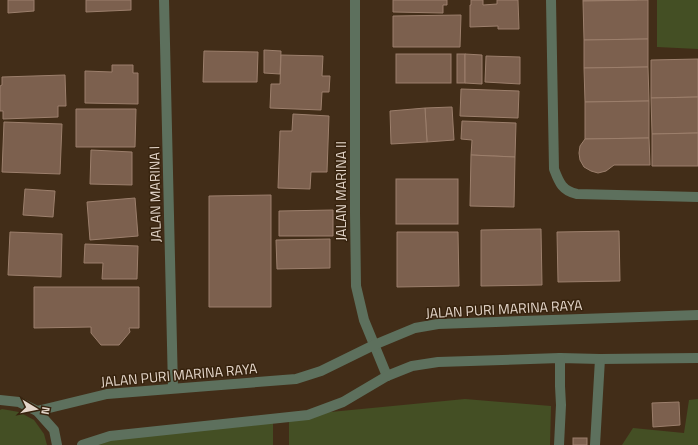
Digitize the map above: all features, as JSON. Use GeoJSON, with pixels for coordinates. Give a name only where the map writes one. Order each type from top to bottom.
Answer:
{"type":"FeatureCollection","features":[{"type":"Feature","properties":{"kind":"street","name":"JALAN MARINA I"},"geometry":{"type":"LineString","coordinates":[[164,0],[173,388]]}},
{"type":"Feature","properties":{"kind":"street","name":"JALAN MARINA II"},"geometry":{"type":"LineString","coordinates":[[355,0],[356,286],[364,320],[387,376]]}},
{"type":"Feature","properties":{"kind":"street"},"geometry":{"type":"LineString","coordinates":[[551,0],[554,169],[558,180],[564,189],[577,194],[698,197]]}},
{"type":"Feature","properties":{"kind":"street","name":"JALAN PURI MARINA RAYA"},"geometry":{"type":"LineString","coordinates":[[37,410],[107,394],[296,379],[321,371],[374,345],[415,328],[438,324],[698,315]]}},
{"type":"Feature","properties":{"kind":"street"},"geometry":{"type":"LineString","coordinates":[[559,445],[561,406],[560,358]]}},
{"type":"Feature","properties":{"kind":"street"},"geometry":{"type":"LineString","coordinates":[[82,445],[110,436],[308,416],[343,402],[387,376],[412,366],[438,362],[560,358],[698,358]]}},
{"type":"Feature","properties":{"kind":"street"},"geometry":{"type":"LineString","coordinates":[[595,445],[600,359]]}},
{"type":"Feature","properties":{"kind":"street"},"geometry":{"type":"LineString","coordinates":[[0,400],[19,402],[37,410],[54,430],[57,445]]}},
{"type":"Feature","properties":{"kind":"green space"},"geometry":{"type":"Polygon","coordinates":[[[657,0],[698,0],[698,49],[657,47],[657,0]]]}},
{"type":"Feature","properties":{"kind":"green space"},"geometry":{"type":"Polygon","coordinates":[[[465,399],[551,406],[550,445],[289,445],[289,416],[465,399]]]}},
{"type":"Feature","properties":{"kind":"green space"},"geometry":{"type":"Polygon","coordinates":[[[698,399],[698,445],[622,445],[633,428],[684,433],[689,400],[698,399]]]}},
{"type":"Feature","properties":{"kind":"green space"},"geometry":{"type":"Polygon","coordinates":[[[2,409],[19,412],[34,420],[44,434],[47,445],[0,445],[0,410],[2,409]]]}},
{"type":"Feature","properties":{"kind":"green space"},"geometry":{"type":"Polygon","coordinates":[[[273,419],[273,445],[96,445],[97,440],[273,419]]]}},
{"type":"Feature","properties":{"kind":"building"},"geometry":{"type":"Polygon","coordinates":[[[8,0],[34,0],[34,11],[8,13],[8,0]]]}},
{"type":"Feature","properties":{"kind":"building"},"geometry":{"type":"Polygon","coordinates":[[[86,0],[131,0],[131,10],[86,12],[86,0]]]}},
{"type":"Feature","properties":{"kind":"building"},"geometry":{"type":"Polygon","coordinates":[[[393,0],[447,0],[447,5],[443,5],[443,13],[393,12],[393,0]]]}},
{"type":"Feature","properties":{"kind":"building"},"geometry":{"type":"Polygon","coordinates":[[[471,0],[483,0],[483,5],[497,4],[497,0],[518,0],[519,29],[498,29],[498,26],[470,27],[471,0]]]}},
{"type":"Feature","properties":{"kind":"building"},"geometry":{"type":"Polygon","coordinates":[[[583,0],[637,0],[583,1],[583,0]]]}},
{"type":"Feature","properties":{"kind":"building"},"geometry":{"type":"Polygon","coordinates":[[[648,0],[648,39],[584,40],[583,1],[648,0]]]}},
{"type":"Feature","properties":{"kind":"building"},"geometry":{"type":"Polygon","coordinates":[[[461,15],[460,47],[393,47],[393,16],[461,15]]]}},
{"type":"Feature","properties":{"kind":"building"},"geometry":{"type":"Polygon","coordinates":[[[648,39],[648,67],[584,68],[584,40],[648,39]]]}},
{"type":"Feature","properties":{"kind":"building"},"geometry":{"type":"Polygon","coordinates":[[[264,50],[281,51],[280,74],[264,73],[264,50]]]}},
{"type":"Feature","properties":{"kind":"building"},"geometry":{"type":"Polygon","coordinates":[[[204,51],[258,52],[257,82],[203,82],[204,51]]]}},
{"type":"Feature","properties":{"kind":"building"},"geometry":{"type":"Polygon","coordinates":[[[396,54],[451,54],[451,83],[396,83],[396,54]]]}},
{"type":"Feature","properties":{"kind":"building"},"geometry":{"type":"Polygon","coordinates":[[[457,54],[465,54],[465,83],[457,83],[457,54]]]}},
{"type":"Feature","properties":{"kind":"building"},"geometry":{"type":"Polygon","coordinates":[[[465,54],[482,55],[482,84],[465,83],[465,54]]]}},
{"type":"Feature","properties":{"kind":"building"},"geometry":{"type":"Polygon","coordinates":[[[281,55],[323,56],[322,76],[330,76],[329,92],[322,92],[321,110],[270,108],[271,84],[280,84],[281,55]]]}},
{"type":"Feature","properties":{"kind":"building"},"geometry":{"type":"Polygon","coordinates":[[[486,56],[520,57],[520,84],[485,82],[486,56]]]}},
{"type":"Feature","properties":{"kind":"building"},"geometry":{"type":"Polygon","coordinates":[[[698,59],[698,97],[651,98],[651,60],[698,59]]]}},
{"type":"Feature","properties":{"kind":"building"},"geometry":{"type":"Polygon","coordinates":[[[112,65],[133,65],[133,73],[138,73],[138,104],[85,103],[85,71],[112,72],[112,65]]]}},
{"type":"Feature","properties":{"kind":"building"},"geometry":{"type":"Polygon","coordinates":[[[648,67],[649,101],[585,102],[584,68],[648,67]]]}},
{"type":"Feature","properties":{"kind":"building"},"geometry":{"type":"Polygon","coordinates":[[[65,75],[66,106],[58,106],[58,117],[3,119],[3,111],[0,111],[0,86],[2,85],[2,77],[65,75]]]}},
{"type":"Feature","properties":{"kind":"building"},"geometry":{"type":"Polygon","coordinates":[[[461,89],[519,91],[518,118],[460,116],[461,89]]]}},
{"type":"Feature","properties":{"kind":"building"},"geometry":{"type":"Polygon","coordinates":[[[698,97],[698,133],[652,134],[651,98],[698,97]]]}},
{"type":"Feature","properties":{"kind":"building"},"geometry":{"type":"Polygon","coordinates":[[[649,101],[649,138],[585,139],[585,102],[649,101]]]}},
{"type":"Feature","properties":{"kind":"building"},"geometry":{"type":"Polygon","coordinates":[[[452,107],[454,140],[427,142],[425,108],[452,107]]]}},
{"type":"Feature","properties":{"kind":"building"},"geometry":{"type":"Polygon","coordinates":[[[425,108],[427,142],[391,144],[390,111],[425,108]]]}},
{"type":"Feature","properties":{"kind":"building"},"geometry":{"type":"Polygon","coordinates":[[[76,109],[136,109],[135,147],[76,147],[76,109]]]}},
{"type":"Feature","properties":{"kind":"building"},"geometry":{"type":"Polygon","coordinates":[[[293,114],[329,116],[327,172],[311,172],[310,189],[278,188],[280,131],[292,131],[293,114]]]}},
{"type":"Feature","properties":{"kind":"building"},"geometry":{"type":"Polygon","coordinates":[[[462,121],[516,123],[515,157],[471,155],[472,140],[461,139],[462,121]]]}},
{"type":"Feature","properties":{"kind":"building"},"geometry":{"type":"Polygon","coordinates":[[[4,122],[62,124],[60,174],[2,172],[4,122]]]}},
{"type":"Feature","properties":{"kind":"building"},"geometry":{"type":"Polygon","coordinates":[[[698,133],[698,166],[652,166],[652,134],[698,133]]]}},
{"type":"Feature","properties":{"kind":"building"},"geometry":{"type":"Polygon","coordinates":[[[649,138],[650,165],[614,165],[606,171],[598,173],[584,167],[580,160],[580,146],[585,139],[649,138]]]}},
{"type":"Feature","properties":{"kind":"building"},"geometry":{"type":"Polygon","coordinates":[[[91,150],[132,152],[132,185],[90,184],[91,150]]]}},
{"type":"Feature","properties":{"kind":"building"},"geometry":{"type":"Polygon","coordinates":[[[471,155],[515,157],[514,207],[470,206],[471,155]]]}},
{"type":"Feature","properties":{"kind":"building"},"geometry":{"type":"Polygon","coordinates":[[[396,179],[458,179],[458,224],[396,224],[396,179]]]}},
{"type":"Feature","properties":{"kind":"building"},"geometry":{"type":"Polygon","coordinates":[[[25,189],[55,191],[53,217],[23,215],[25,189]]]}},
{"type":"Feature","properties":{"kind":"building"},"geometry":{"type":"Polygon","coordinates":[[[271,195],[271,307],[209,307],[209,196],[271,195]]]}},
{"type":"Feature","properties":{"kind":"building"},"geometry":{"type":"Polygon","coordinates":[[[135,198],[138,236],[90,240],[87,202],[135,198]]]}},
{"type":"Feature","properties":{"kind":"building"},"geometry":{"type":"Polygon","coordinates":[[[333,210],[333,236],[279,236],[279,211],[333,210]]]}},
{"type":"Feature","properties":{"kind":"building"},"geometry":{"type":"Polygon","coordinates":[[[541,229],[542,285],[481,286],[481,230],[541,229]]]}},
{"type":"Feature","properties":{"kind":"building"},"geometry":{"type":"Polygon","coordinates":[[[619,231],[620,281],[558,282],[557,232],[619,231]]]}},
{"type":"Feature","properties":{"kind":"building"},"geometry":{"type":"Polygon","coordinates":[[[10,232],[62,234],[61,277],[8,275],[10,232]]]}},
{"type":"Feature","properties":{"kind":"building"},"geometry":{"type":"Polygon","coordinates":[[[397,232],[458,232],[459,286],[397,287],[397,232]]]}},
{"type":"Feature","properties":{"kind":"building"},"geometry":{"type":"Polygon","coordinates":[[[330,239],[330,268],[277,269],[276,240],[330,239]]]}},
{"type":"Feature","properties":{"kind":"building"},"geometry":{"type":"Polygon","coordinates":[[[85,244],[138,246],[137,279],[102,279],[103,263],[84,263],[85,244]]]}},
{"type":"Feature","properties":{"kind":"building"},"geometry":{"type":"Polygon","coordinates":[[[34,287],[139,287],[139,328],[129,328],[130,332],[119,345],[101,345],[91,333],[91,327],[34,328],[34,287]]]}},
{"type":"Feature","properties":{"kind":"building"},"geometry":{"type":"Polygon","coordinates":[[[679,402],[680,425],[653,427],[652,403],[679,402]]]}},
{"type":"Feature","properties":{"kind":"building"},"geometry":{"type":"Polygon","coordinates":[[[573,438],[587,438],[587,445],[573,445],[573,438]]]}}]}
